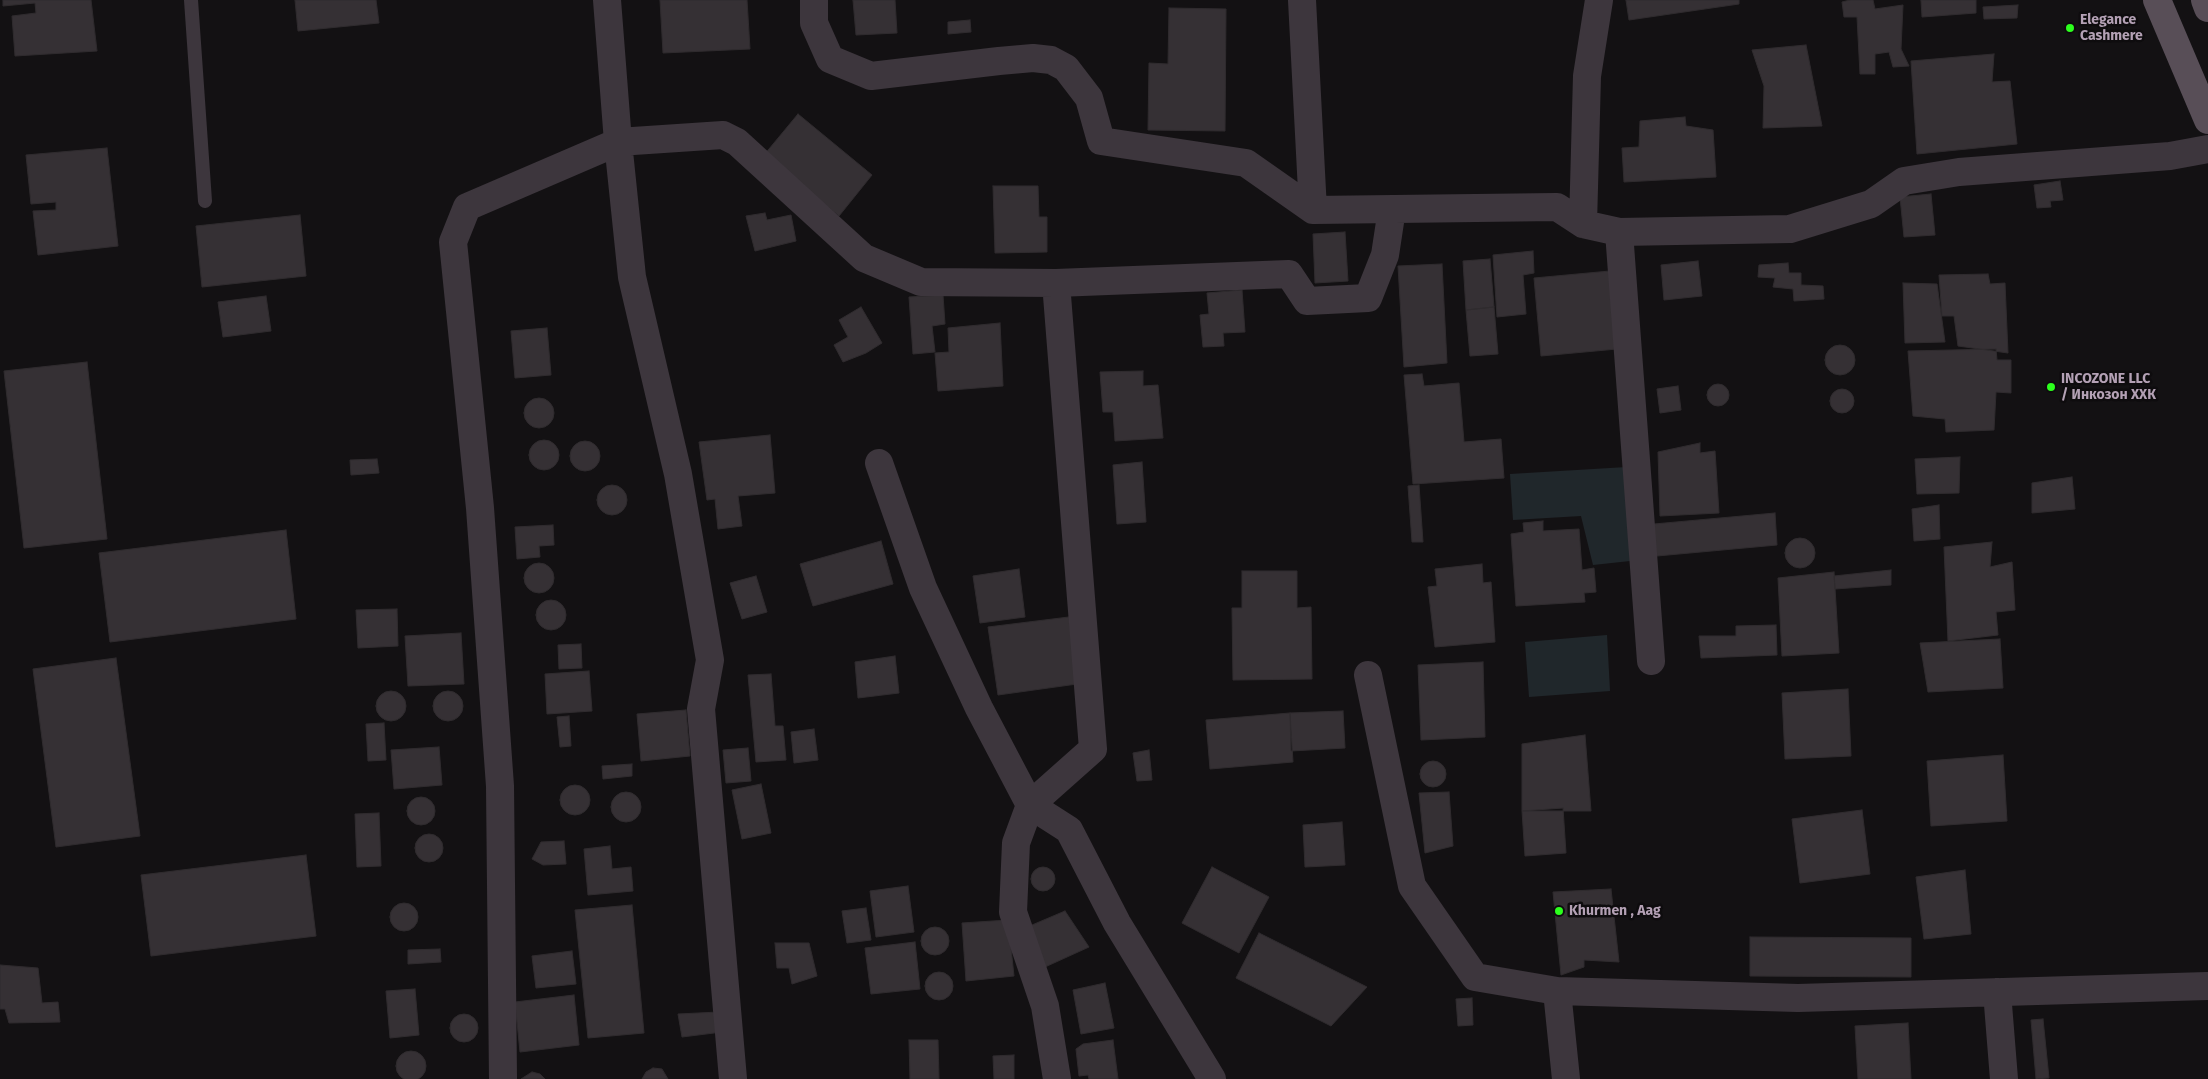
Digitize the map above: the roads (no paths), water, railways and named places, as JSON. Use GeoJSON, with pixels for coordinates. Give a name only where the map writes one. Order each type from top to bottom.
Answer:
{"type":"FeatureCollection","features":[{"type":"Feature","properties":{"kind":"main road"},"geometry":{"type":"LineString","coordinates":[[2157,0],[2208,120]]}},
{"type":"Feature","properties":{"kind":"main road"},"geometry":{"type":"LineString","coordinates":[[2205,0],[2208,8]]}},
{"type":"Feature","properties":{"kind":"street"},"geometry":{"type":"LineString","coordinates":[[607,0],[618,142],[632,277],[678,474],[710,660],[701,709],[733,1079]]}},
{"type":"Feature","properties":{"kind":"street"},"geometry":{"type":"LineString","coordinates":[[814,0],[814,23],[830,59],[871,76],[999,61],[1033,58],[1052,60],[1066,68],[1089,98],[1101,141],[1246,163],[1313,210],[1557,207],[1583,224],[1619,232],[1790,229],[1872,204],[1904,181],[1959,172],[2170,156],[2208,149]]}},
{"type":"Feature","properties":{"kind":"street"},"geometry":{"type":"LineString","coordinates":[[1302,0],[1313,210]]}},
{"type":"Feature","properties":{"kind":"street"},"geometry":{"type":"LineString","coordinates":[[1583,224],[1587,76],[1599,0]]}},
{"type":"Feature","properties":{"kind":"street"},"geometry":{"type":"LineString","coordinates":[[503,1079],[500,786],[480,508],[453,242],[467,207],[618,142],[722,135],[737,142],[864,258],[921,282],[1056,283],[1289,274],[1307,301],[1368,298],[1385,255],[1392,209]]}},
{"type":"Feature","properties":{"kind":"street"},"geometry":{"type":"LineString","coordinates":[[1619,232],[1651,661]]}},
{"type":"Feature","properties":{"kind":"street"},"geometry":{"type":"LineString","coordinates":[[1056,283],[1093,749],[1030,805],[1016,843],[1013,912],[1045,1006],[1056,1079]]}},
{"type":"Feature","properties":{"kind":"street"},"geometry":{"type":"LineString","coordinates":[[879,463],[924,588],[979,708],[1030,805],[1069,830],[1117,924],[1211,1074],[1212,1079]]}},
{"type":"Feature","properties":{"kind":"street"},"geometry":{"type":"LineString","coordinates":[[1368,675],[1412,886],[1475,978],[1557,991],[1798,998],[2208,986]]}},
{"type":"Feature","properties":{"kind":"street"},"geometry":{"type":"LineString","coordinates":[[1557,991],[1566,1079]]}},
{"type":"Feature","properties":{"kind":"street"},"geometry":{"type":"LineString","coordinates":[[1997,992],[2004,1079]]}},
{"type":"Feature","properties":{"kind":"lane"},"geometry":{"type":"LineString","coordinates":[[190,0],[205,201]]}},
{"type":"Feature","properties":{"kind":"place","name":"Elegance Cashmere"},"geometry":{"type":"Point","coordinates":[2070,28]}},
{"type":"Feature","properties":{"kind":"place","name":"INCOZONE LLC / Инкозон ХХК"},"geometry":{"type":"Point","coordinates":[2051,387]}},
{"type":"Feature","properties":{"kind":"place","name":"Khurmen , Aag"},"geometry":{"type":"Point","coordinates":[1559,911]}}]}
